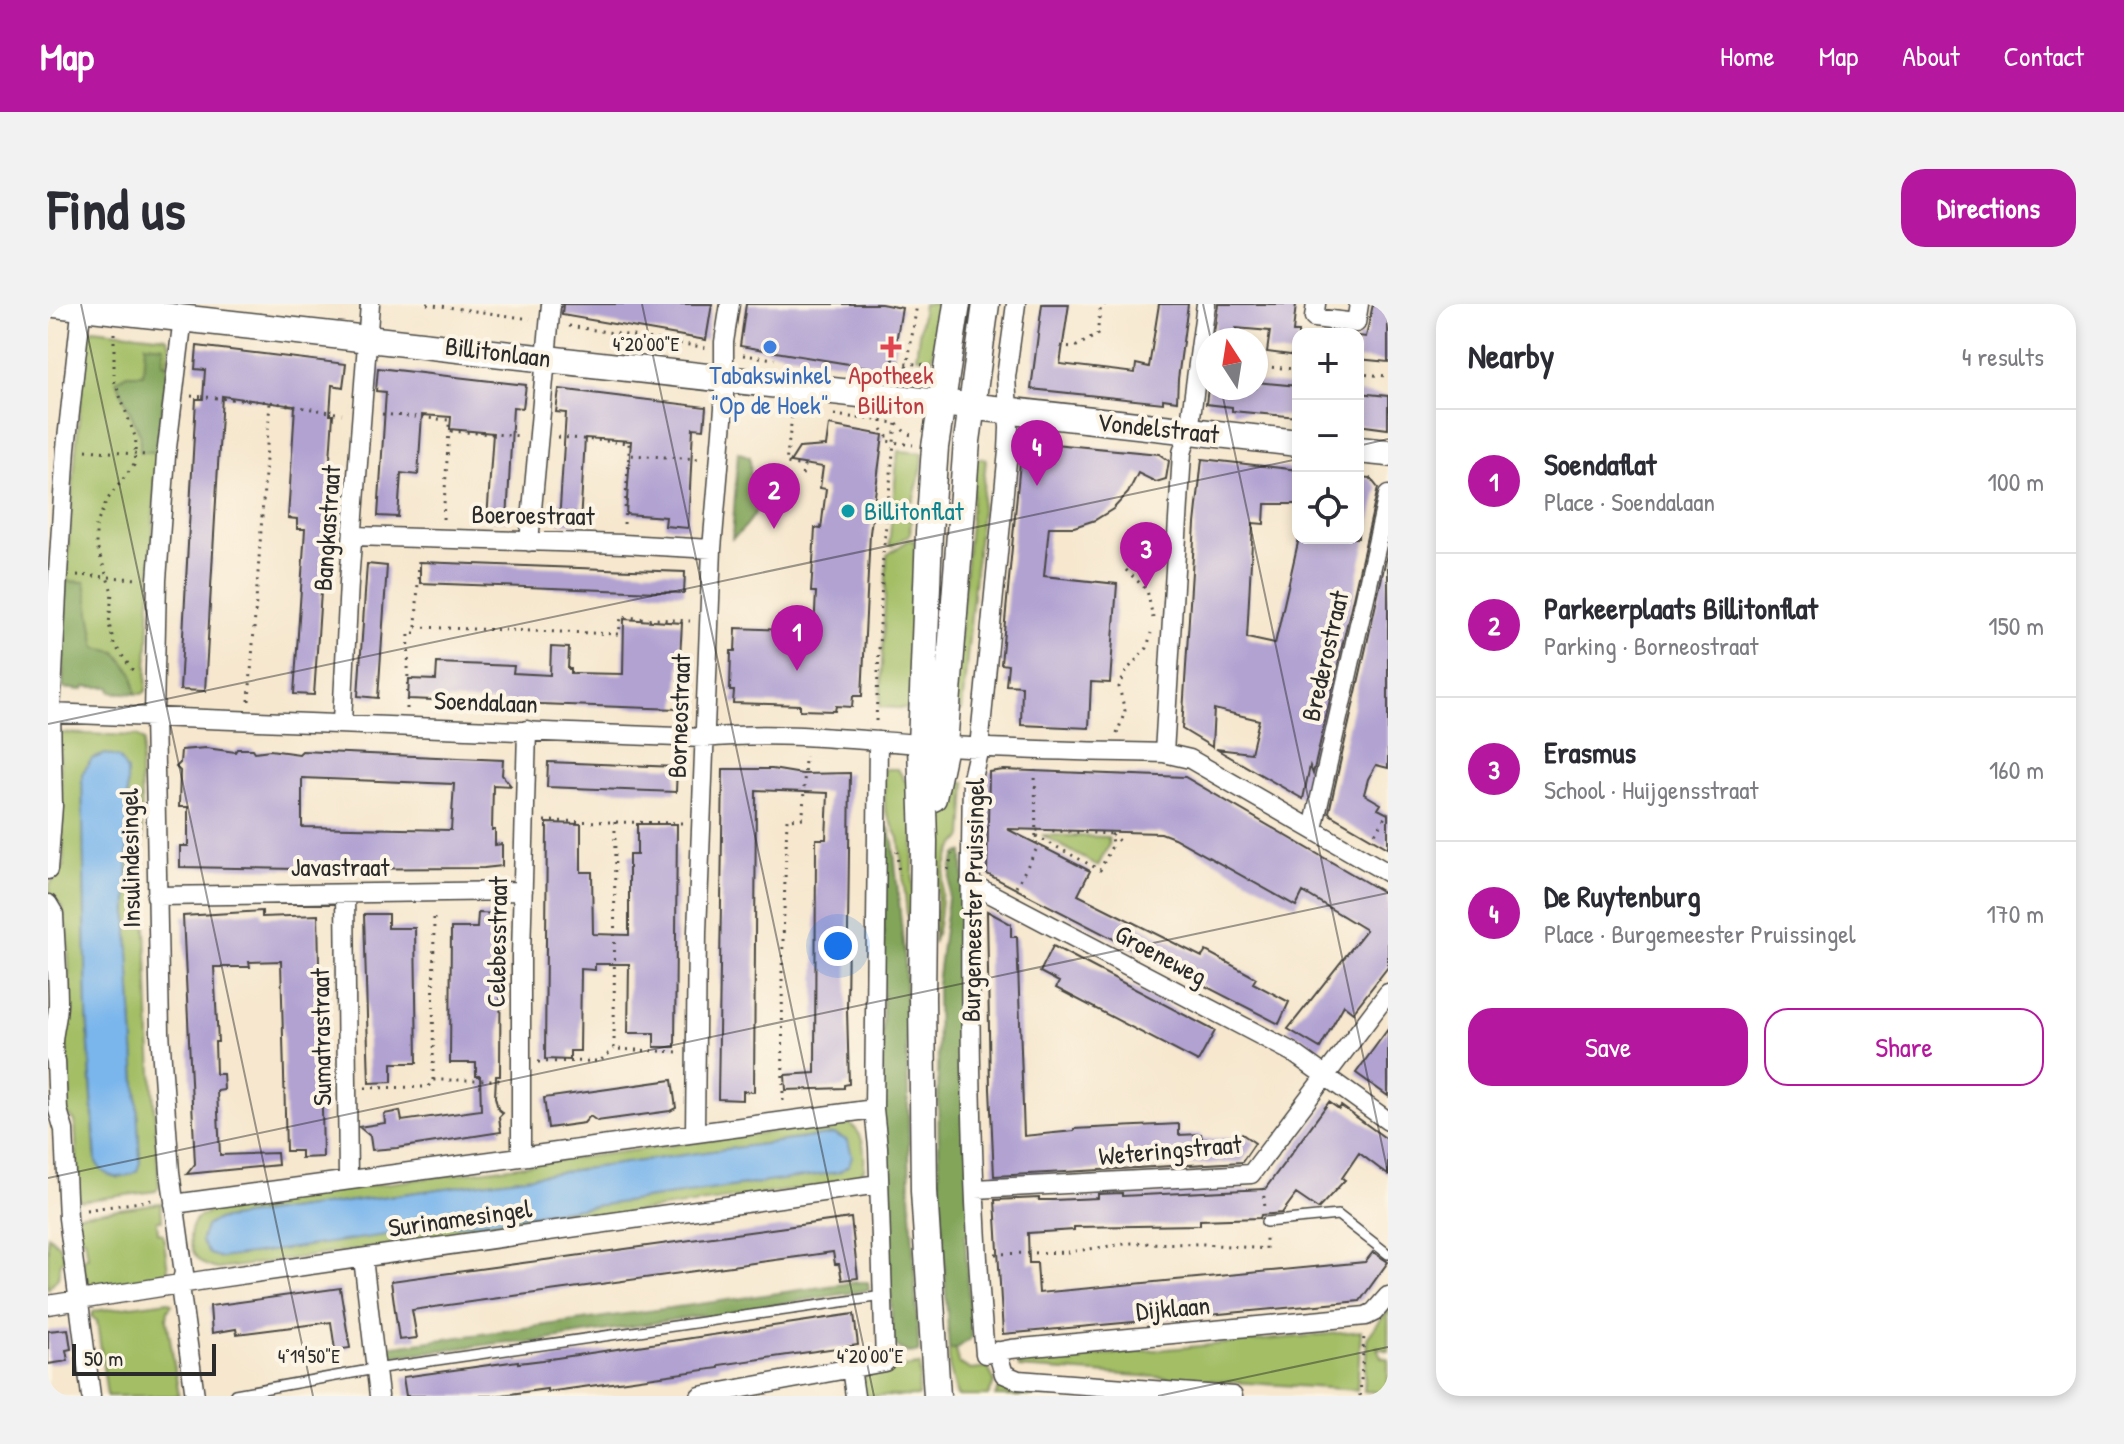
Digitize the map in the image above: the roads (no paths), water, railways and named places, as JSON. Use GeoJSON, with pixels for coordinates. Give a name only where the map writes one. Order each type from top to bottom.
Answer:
{"type":"FeatureCollection","features":[{"type":"Feature","properties":{"kind":"street","name":"Billitonlaan"},"geometry":{"type":"LineString","coordinates":[[55,304],[971,406]]}},
{"type":"Feature","properties":{"kind":"street","name":"Bangkastraat"},"geometry":{"type":"LineString","coordinates":[[342,722],[370,304]]}},
{"type":"Feature","properties":{"kind":"street","name":"Borneostraat"},"geometry":{"type":"LineString","coordinates":[[695,1132],[704,738],[712,549],[724,351],[730,304]]}},
{"type":"Feature","properties":{"kind":"street","name":"Burgemeester Pruissingel"},"geometry":{"type":"LineString","coordinates":[[932,745],[929,533],[935,447],[957,304]]}},
{"type":"Feature","properties":{"kind":"street","name":"Burgemeester Pruissingel"},"geometry":{"type":"LineString","coordinates":[[937,1396],[924,1191],[924,841],[932,745],[951,624],[971,406],[986,304]]}},
{"type":"Feature","properties":{"kind":"street","name":"Burgemeester Pruissingel"},"geometry":{"type":"LineString","coordinates":[[991,1352],[979,1250],[976,1189],[970,883],[972,778],[979,748],[1008,451],[1006,377],[1016,304]]}},
{"type":"Feature","properties":{"kind":"street"},"geometry":{"type":"LineString","coordinates":[[1164,753],[1182,453],[1189,431],[1206,304]]}},
{"type":"Feature","properties":{"kind":"street"},"geometry":{"type":"LineString","coordinates":[[1316,304],[1314,318],[1356,323],[1359,304]]}},
{"type":"Feature","properties":{"kind":"street"},"geometry":{"type":"LineString","coordinates":[[48,870],[53,806],[49,713],[66,448],[82,305]]}},
{"type":"Feature","properties":{"kind":"street"},"geometry":{"type":"LineString","coordinates":[[529,542],[550,313]]}},
{"type":"Feature","properties":{"kind":"street","name":"Insulindesingel"},"geometry":{"type":"LineString","coordinates":[[183,317],[171,395],[157,580],[154,715],[156,896],[160,1032],[174,1204],[184,1273],[180,1286],[195,1396]]}},
{"type":"Feature","properties":{"kind":"street","name":"Vondelstraat"},"geometry":{"type":"LineString","coordinates":[[971,406],[1292,442]]}},
{"type":"Feature","properties":{"kind":"street"},"geometry":{"type":"LineString","coordinates":[[1364,451],[1388,453]]}},
{"type":"Feature","properties":{"kind":"street","name":"Brederostraat"},"geometry":{"type":"LineString","coordinates":[[1313,829],[1388,495]]}},
{"type":"Feature","properties":{"kind":"street","name":"Boeroestraat"},"geometry":{"type":"LineString","coordinates":[[354,536],[712,549]]}},
{"type":"Feature","properties":{"kind":"street","name":"Soendalaan"},"geometry":{"type":"LineString","coordinates":[[49,713],[704,738],[739,734],[806,736],[979,748],[1164,753],[1190,759],[1388,873]]}},
{"type":"Feature","properties":{"kind":"street","name":"Celebesstraat"},"geometry":{"type":"LineString","coordinates":[[521,1156],[527,730]]}},
{"type":"Feature","properties":{"kind":"street"},"geometry":{"type":"LineString","coordinates":[[700,1396],[885,1362],[874,1109],[878,741]]}},
{"type":"Feature","properties":{"kind":"street","name":"Groeneweg"},"geometry":{"type":"LineString","coordinates":[[970,883],[1292,1052],[1388,1121]]}},
{"type":"Feature","properties":{"kind":"street","name":"Javastraat"},"geometry":{"type":"LineString","coordinates":[[156,896],[523,891]]}},
{"type":"Feature","properties":{"kind":"street","name":"Sumatrastraat"},"geometry":{"type":"LineString","coordinates":[[345,894],[348,1180]]}},
{"type":"Feature","properties":{"kind":"street"},"geometry":{"type":"LineString","coordinates":[[48,904],[54,914],[58,1008],[53,1031],[53,1054],[58,1110],[64,1130],[68,1218],[91,1396]]}},
{"type":"Feature","properties":{"kind":"street","name":"Weteringstraat"},"geometry":{"type":"LineString","coordinates":[[976,1189],[1251,1174],[1388,993]]}},
{"type":"Feature","properties":{"kind":"street","name":"Surinamesingel"},"geometry":{"type":"LineString","coordinates":[[174,1204],[874,1109]]}},
{"type":"Feature","properties":{"kind":"street","name":"Surinamesingel"},"geometry":{"type":"LineString","coordinates":[[48,1305],[879,1184]]}},
{"type":"Feature","properties":{"kind":"street"},"geometry":{"type":"LineString","coordinates":[[48,1220],[68,1218]]}},
{"type":"Feature","properties":{"kind":"street"},"geometry":{"type":"LineString","coordinates":[[363,1258],[379,1396]]}},
{"type":"Feature","properties":{"kind":"street","name":"Dijklaan"},"geometry":{"type":"LineString","coordinates":[[991,1352],[1366,1316],[1374,1312],[1388,1296]]}},
{"type":"Feature","properties":{"kind":"street"},"geometry":{"type":"LineString","coordinates":[[991,1352],[1004,1374],[1018,1380],[1233,1396]]}},
{"type":"Feature","properties":{"kind":"street"},"geometry":{"type":"LineString","coordinates":[[851,1368],[855,1396]]}},
{"type":"Feature","properties":{"kind":"lane"},"geometry":{"type":"LineString","coordinates":[[1266,1222],[1338,1215],[1388,1254]]}},
{"type":"Feature","properties":{"kind":"lane"},"geometry":{"type":"LineString","coordinates":[[235,1394],[375,1369],[883,1296]]}},
{"type":"Feature","properties":{"kind":"water"},"geometry":{"type":"Polygon","coordinates":[[[106,754],[119,758],[127,771],[128,932],[140,1162],[137,1171],[119,1177],[104,1172],[96,1162],[87,1012],[82,774],[92,759],[106,754]]]}},
{"type":"Feature","properties":{"kind":"water"},"geometry":{"type":"Polygon","coordinates":[[[835,1134],[848,1141],[852,1156],[849,1165],[839,1172],[221,1258],[209,1254],[201,1241],[206,1226],[216,1220],[835,1134]]]}},
{"type":"Feature","properties":{"kind":"place","name":"Tabakswinkel \"Op de Hoek\""},"geometry":{"type":"Point","coordinates":[770,347]}},
{"type":"Feature","properties":{"kind":"place","name":"Apotheek Billiton"},"geometry":{"type":"Point","coordinates":[891,347]}},
{"type":"Feature","properties":{"kind":"place","name":"De Ruytenburg"},"geometry":{"type":"Point","coordinates":[1037,486]}},
{"type":"Feature","properties":{"kind":"place","name":"Billitonflat"},"geometry":{"type":"Point","coordinates":[848,511]}},
{"type":"Feature","properties":{"kind":"place","name":"Parkeerplaats Billitonflat"},"geometry":{"type":"Point","coordinates":[774,529]}},
{"type":"Feature","properties":{"kind":"place","name":"Erasmus"},"geometry":{"type":"Point","coordinates":[1146,588]}},
{"type":"Feature","properties":{"kind":"place","name":"Soendaflat"},"geometry":{"type":"Point","coordinates":[797,671]}}]}
